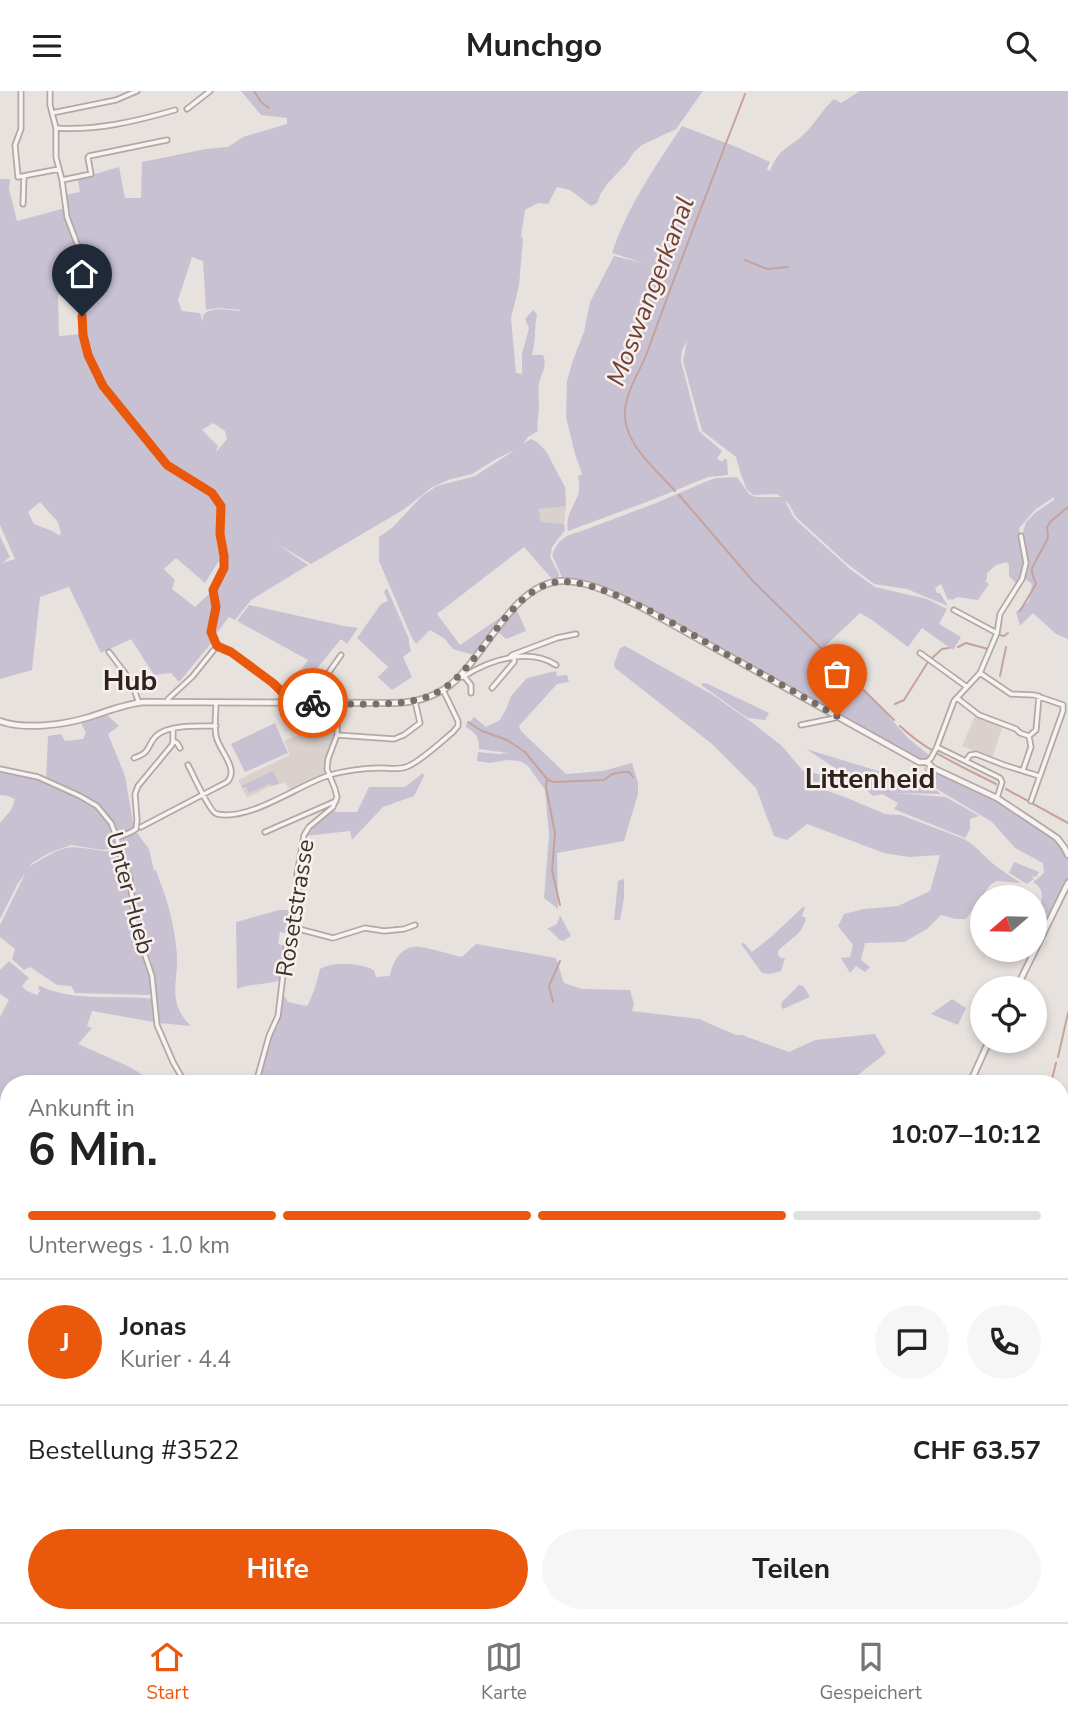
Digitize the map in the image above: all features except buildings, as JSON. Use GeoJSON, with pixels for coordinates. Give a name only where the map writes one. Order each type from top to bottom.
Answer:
{"type":"FeatureCollection","features":[{"type":"Feature","properties":{"kind":"street"},"geometry":{"type":"LineString","coordinates":[[21,91],[21,129],[15,145],[18,177],[59,169]]}},
{"type":"Feature","properties":{"kind":"street"},"geometry":{"type":"LineString","coordinates":[[50,91],[51,113],[56,128],[56,157],[67,217],[82,257],[83,325],[88,355],[103,386],[167,465],[212,493],[221,506],[220,534],[224,568],[213,590],[216,607],[211,632],[217,646],[231,652],[273,683],[287,697],[289,703]]}},
{"type":"Feature","properties":{"kind":"street"},"geometry":{"type":"LineString","coordinates":[[51,113],[118,99],[137,91]]}},
{"type":"Feature","properties":{"kind":"street"},"geometry":{"type":"LineString","coordinates":[[187,109],[210,91]]}},
{"type":"Feature","properties":{"kind":"street"},"geometry":{"type":"LineString","coordinates":[[117,92],[118,99]]}},
{"type":"Feature","properties":{"kind":"street"},"geometry":{"type":"LineString","coordinates":[[56,128],[76,129],[117,124],[175,110]]}},
{"type":"Feature","properties":{"kind":"street"},"geometry":{"type":"LineString","coordinates":[[62,180],[91,174],[89,156],[167,140]]}},
{"type":"Feature","properties":{"kind":"street"},"geometry":{"type":"LineString","coordinates":[[23,204],[24,176]]}},
{"type":"Feature","properties":{"kind":"street"},"geometry":{"type":"LineString","coordinates":[[926,762],[933,755],[953,704],[981,673],[997,633],[1000,614],[1023,579],[1026,570],[1021,536]]}},
{"type":"Feature","properties":{"kind":"street"},"geometry":{"type":"LineString","coordinates":[[462,676],[503,621],[527,597],[546,585],[568,581],[602,590],[643,608],[919,762],[926,762],[933,768],[997,798],[1057,838],[1068,855]]}},
{"type":"Feature","properties":{"kind":"street"},"geometry":{"type":"LineString","coordinates":[[954,610],[997,633]]}},
{"type":"Feature","properties":{"kind":"street"},"geometry":{"type":"LineString","coordinates":[[492,688],[514,661],[512,655],[557,638],[576,634]]}},
{"type":"Feature","properties":{"kind":"street"},"geometry":{"type":"LineString","coordinates":[[167,702],[217,646]]}},
{"type":"Feature","properties":{"kind":"street"},"geometry":{"type":"LineString","coordinates":[[109,652],[131,681],[139,703]]}},
{"type":"Feature","properties":{"kind":"street"},"geometry":{"type":"LineString","coordinates":[[920,653],[967,687]]}},
{"type":"Feature","properties":{"kind":"street"},"geometry":{"type":"LineString","coordinates":[[310,703],[341,655]]}},
{"type":"Feature","properties":{"kind":"street"},"geometry":{"type":"LineString","coordinates":[[0,721],[20,726],[44,725],[82,719],[139,703],[415,701],[443,690],[462,676],[489,663],[512,658],[542,658],[556,665]]}},
{"type":"Feature","properties":{"kind":"street"},"geometry":{"type":"LineString","coordinates":[[981,673],[1011,694],[1039,697],[1064,707],[1031,801]]}},
{"type":"Feature","properties":{"kind":"street"},"geometry":{"type":"LineString","coordinates":[[462,676],[471,685],[471,693]]}},
{"type":"Feature","properties":{"kind":"street"},"geometry":{"type":"LineString","coordinates":[[188,765],[212,812],[217,814],[231,814],[261,806],[329,775],[364,769],[404,768],[414,764],[458,726],[443,690]]}},
{"type":"Feature","properties":{"kind":"street"},"geometry":{"type":"LineString","coordinates":[[1029,736],[1036,730],[1039,697]]}},
{"type":"Feature","properties":{"kind":"street"},"geometry":{"type":"LineString","coordinates":[[957,698],[979,715],[1029,736]]}},
{"type":"Feature","properties":{"kind":"street"},"geometry":{"type":"LineString","coordinates":[[337,735],[399,738],[419,723],[415,701]]}},
{"type":"Feature","properties":{"kind":"street"},"geometry":{"type":"LineString","coordinates":[[141,827],[227,782],[232,774],[217,739],[216,702]]}},
{"type":"Feature","properties":{"kind":"street"},"geometry":{"type":"LineString","coordinates":[[265,832],[335,801],[337,794],[327,769],[337,735],[338,703]]}},
{"type":"Feature","properties":{"kind":"street"},"geometry":{"type":"LineString","coordinates":[[801,725],[837,716]]}},
{"type":"Feature","properties":{"kind":"street"},"geometry":{"type":"LineString","coordinates":[[134,758],[144,754],[159,734],[187,726],[216,726]]}},
{"type":"Feature","properties":{"kind":"street"},"geometry":{"type":"LineString","coordinates":[[117,838],[136,829],[135,792],[173,741],[173,729]]}},
{"type":"Feature","properties":{"kind":"street"},"geometry":{"type":"LineString","coordinates":[[1023,771],[1032,744],[1029,736]]}},
{"type":"Feature","properties":{"kind":"street"},"geometry":{"type":"LineString","coordinates":[[173,741],[180,748]]}},
{"type":"Feature","properties":{"kind":"street"},"geometry":{"type":"LineString","coordinates":[[936,748],[1000,778],[1002,782],[997,798]]}},
{"type":"Feature","properties":{"kind":"street"},"geometry":{"type":"LineString","coordinates":[[966,761],[973,753],[1040,776]]}},
{"type":"Feature","properties":{"kind":"street","name":"Unter Hueb"},"geometry":{"type":"LineString","coordinates":[[0,769],[38,777],[91,802],[107,817],[130,879],[135,925],[152,976],[157,1025],[180,1075]]}},
{"type":"Feature","properties":{"kind":"street","name":"Rosetstrasse"},"geometry":{"type":"LineString","coordinates":[[258,1075],[266,1045],[278,1016],[288,942],[295,928],[300,900],[297,874],[304,835],[309,827],[329,812],[335,801]]}},
{"type":"Feature","properties":{"kind":"street"},"geometry":{"type":"LineString","coordinates":[[1022,976],[1068,883]]}},
{"type":"Feature","properties":{"kind":"street"},"geometry":{"type":"LineString","coordinates":[[295,928],[333,938],[365,929],[394,930],[415,925]]}},
{"type":"Feature","properties":{"kind":"street"},"geometry":{"type":"LineString","coordinates":[[974,1075],[984,1053]]}},
{"type":"Feature","properties":{"kind":"shaded area"},"geometry":{"type":"Polygon","coordinates":[[[241,91],[703,91],[676,129],[642,145],[634,152],[608,183],[597,203],[591,206],[570,190],[557,187],[548,204],[538,203],[525,210],[519,286],[511,318],[516,373],[522,374],[522,354],[529,328],[525,319],[533,310],[537,314],[532,355],[543,355],[545,363],[539,384],[538,431],[523,444],[531,439],[546,451],[565,487],[566,506],[539,509],[541,522],[564,524],[565,530],[552,547],[550,557],[559,576],[553,580],[524,547],[437,614],[460,645],[507,613],[474,655],[453,649],[444,638],[430,630],[416,644],[379,561],[379,537],[392,528],[422,496],[437,486],[475,476],[515,450],[472,474],[431,488],[403,510],[311,564],[276,543],[308,565],[251,600],[235,620],[229,617],[216,634],[212,633],[214,640],[179,682],[171,673],[154,675],[131,639],[101,653],[69,587],[40,597],[32,670],[0,679],[0,536],[10,557],[2,563],[15,559],[0,525],[0,179],[10,179],[9,189],[17,221],[65,208],[65,195],[80,192],[78,179],[119,167],[125,198],[141,198],[142,162],[228,147],[243,137],[287,124],[287,118],[261,115],[241,91]],[[192,257],[178,300],[182,311],[200,313],[203,322],[203,315],[211,310],[240,311],[219,308],[206,310],[203,261],[192,257]],[[83,292],[58,295],[59,336],[83,334],[83,292]],[[213,423],[202,430],[218,446],[216,452],[227,439],[225,431],[213,423]],[[40,502],[28,512],[34,524],[61,534],[58,522],[40,502]],[[176,558],[164,569],[175,580],[172,589],[195,607],[213,590],[224,561],[218,562],[205,583],[176,558]]]}},
{"type":"Feature","properties":{"kind":"shaded area"},"geometry":{"type":"Polygon","coordinates":[[[860,91],[1068,91],[1068,639],[1056,634],[1033,613],[1020,626],[1016,612],[1029,601],[1032,584],[1024,578],[1028,568],[1023,532],[1026,522],[1054,500],[1054,497],[1036,509],[1019,528],[1024,564],[1021,577],[1016,583],[1009,576],[1007,562],[996,565],[987,573],[985,581],[989,584],[978,600],[957,597],[948,600],[941,584],[935,588],[948,606],[907,589],[874,584],[845,562],[796,517],[785,501],[794,518],[850,569],[875,587],[927,599],[947,609],[939,624],[961,637],[953,650],[922,628],[908,647],[860,613],[821,650],[909,739],[929,755],[925,760],[918,759],[847,721],[646,606],[584,581],[562,577],[552,555],[559,543],[569,535],[716,478],[737,477],[749,494],[756,497],[782,497],[776,494],[754,495],[747,490],[736,457],[702,431],[683,361],[687,340],[681,361],[699,431],[722,451],[717,458],[722,462],[725,458],[727,460],[728,475],[708,477],[568,531],[569,516],[579,493],[578,476],[582,474],[566,417],[567,381],[584,332],[590,302],[614,256],[643,263],[612,253],[634,203],[682,126],[770,162],[767,169],[770,171],[778,156],[808,130],[834,99],[841,103],[860,91]]]}},
{"type":"Feature","properties":{"kind":"shaded area"},"geometry":{"type":"Polygon","coordinates":[[[566,506],[564,524],[541,522],[539,508],[566,506]]]}},
{"type":"Feature","properties":{"kind":"shaded area"},"geometry":{"type":"Polygon","coordinates":[[[387,588],[409,639],[411,651],[403,657],[412,677],[392,690],[378,677],[388,667],[357,638],[381,604],[388,601],[384,592],[387,588]]]}},
{"type":"Feature","properties":{"kind":"shaded area"},"geometry":{"type":"Polygon","coordinates":[[[249,605],[358,628],[347,644],[341,639],[295,695],[286,692],[308,660],[237,621],[249,605]]]}},
{"type":"Feature","properties":{"kind":"shaded area"},"geometry":{"type":"Polygon","coordinates":[[[516,608],[526,631],[506,639],[497,631],[516,608]]]}},
{"type":"Feature","properties":{"kind":"shaded area"},"geometry":{"type":"Polygon","coordinates":[[[625,646],[713,695],[782,746],[803,771],[828,776],[822,789],[885,814],[901,815],[964,839],[1021,883],[997,881],[990,885],[970,885],[970,913],[966,919],[941,915],[927,929],[904,942],[865,943],[861,960],[870,967],[865,972],[856,966],[850,973],[841,958],[850,957],[853,945],[838,926],[844,914],[898,906],[930,891],[940,855],[909,857],[884,853],[807,824],[787,840],[774,836],[756,788],[712,744],[615,668],[620,648],[625,646]]]}},
{"type":"Feature","properties":{"kind":"shaded area"},"geometry":{"type":"Polygon","coordinates":[[[556,671],[557,676],[567,675],[569,682],[557,684],[519,726],[521,731],[566,774],[603,771],[632,763],[638,783],[638,794],[624,841],[557,853],[558,909],[544,898],[549,835],[545,790],[528,766],[520,761],[477,761],[478,752],[508,753],[479,749],[476,736],[466,727],[474,717],[486,727],[500,720],[511,696],[527,678],[556,671]]]}},
{"type":"Feature","properties":{"kind":"shaded area"},"geometry":{"type":"Polygon","coordinates":[[[703,683],[769,713],[765,720],[748,718],[701,685],[703,683]]]}},
{"type":"Feature","properties":{"kind":"shaded area"},"geometry":{"type":"Polygon","coordinates":[[[105,713],[119,726],[108,734],[125,776],[134,828],[117,835],[111,818],[94,801],[46,779],[48,736],[61,734],[65,741],[83,739],[86,733],[82,721],[105,713]]]}},
{"type":"Feature","properties":{"kind":"shaded area"},"geometry":{"type":"Polygon","coordinates":[[[975,716],[1003,726],[992,758],[962,746],[975,716]]]}},
{"type":"Feature","properties":{"kind":"shaded area"},"geometry":{"type":"Polygon","coordinates":[[[275,723],[288,753],[245,772],[231,744],[275,723]]]}},
{"type":"Feature","properties":{"kind":"shaded area"},"geometry":{"type":"Polygon","coordinates":[[[334,729],[324,776],[291,792],[285,783],[271,786],[247,798],[238,780],[290,755],[284,740],[309,732],[328,732],[334,729]]]}},
{"type":"Feature","properties":{"kind":"shaded area"},"geometry":{"type":"Polygon","coordinates":[[[806,749],[888,774],[892,772],[914,786],[926,783],[941,794],[895,793],[946,797],[979,816],[970,819],[970,829],[965,838],[894,809],[898,803],[882,794],[873,796],[861,785],[806,749]]]}},
{"type":"Feature","properties":{"kind":"shaded area"},"geometry":{"type":"Polygon","coordinates":[[[924,767],[928,768],[927,771],[931,774],[937,772],[991,796],[1060,844],[1068,859],[1068,882],[1048,921],[1047,885],[1037,885],[1033,882],[1044,873],[1043,863],[1015,848],[992,822],[932,786],[924,767]]]}},
{"type":"Feature","properties":{"kind":"shaded area"},"geometry":{"type":"Polygon","coordinates":[[[0,771],[31,777],[81,799],[97,810],[109,824],[117,845],[114,848],[103,850],[71,845],[49,853],[30,866],[66,848],[118,851],[129,878],[133,920],[150,973],[149,995],[75,993],[71,986],[57,985],[30,967],[24,970],[12,959],[15,949],[0,937],[0,925],[25,874],[0,919],[0,823],[11,810],[15,799],[0,795],[0,771]]]}},
{"type":"Feature","properties":{"kind":"shaded area"},"geometry":{"type":"Polygon","coordinates":[[[273,771],[279,784],[271,786],[268,781],[269,784],[249,793],[246,787],[241,786],[273,771]]]}},
{"type":"Feature","properties":{"kind":"shaded area"},"geometry":{"type":"Polygon","coordinates":[[[423,773],[414,796],[383,807],[352,840],[350,831],[305,836],[333,809],[336,812],[357,812],[369,787],[405,787],[423,773]]]}},
{"type":"Feature","properties":{"kind":"shaded area"},"geometry":{"type":"Polygon","coordinates":[[[137,833],[149,849],[154,871],[156,870],[168,905],[177,954],[177,1005],[191,1026],[159,1023],[151,961],[137,924],[133,879],[122,851],[123,837],[137,833]]]}},
{"type":"Feature","properties":{"kind":"shaded area"},"geometry":{"type":"Polygon","coordinates":[[[1014,862],[1039,872],[1036,877],[1031,876],[1034,879],[1027,884],[1009,873],[1014,862]]]}},
{"type":"Feature","properties":{"kind":"shaded area"},"geometry":{"type":"Polygon","coordinates":[[[624,879],[620,920],[614,920],[618,881],[624,879]]]}},
{"type":"Feature","properties":{"kind":"shaded area"},"geometry":{"type":"Polygon","coordinates":[[[803,907],[802,916],[806,918],[802,929],[778,951],[781,958],[785,958],[781,971],[762,973],[741,944],[744,943],[752,952],[803,907]]]}},
{"type":"Feature","properties":{"kind":"shaded area"},"geometry":{"type":"Polygon","coordinates":[[[279,910],[297,913],[290,934],[280,932],[278,944],[286,946],[282,980],[237,989],[236,922],[279,910]]]}},
{"type":"Feature","properties":{"kind":"shaded area"},"geometry":{"type":"Polygon","coordinates":[[[560,915],[571,936],[563,941],[547,929],[557,924],[560,915]]]}},
{"type":"Feature","properties":{"kind":"shaded area"},"geometry":{"type":"Polygon","coordinates":[[[476,944],[556,958],[564,983],[582,989],[630,990],[634,1004],[632,1011],[699,1019],[736,1035],[789,1052],[815,1040],[875,1034],[886,1053],[858,1075],[261,1075],[268,1043],[278,1026],[283,994],[288,1002],[308,1005],[320,969],[332,965],[354,964],[374,970],[376,977],[390,976],[397,958],[413,947],[462,957],[476,944]]]}},
{"type":"Feature","properties":{"kind":"shaded area"},"geometry":{"type":"Polygon","coordinates":[[[9,961],[29,978],[22,986],[37,995],[40,986],[68,995],[153,999],[154,1022],[92,1011],[87,1026],[92,1028],[78,1044],[142,1075],[0,1075],[0,1017],[9,1000],[0,994],[0,970],[9,961]]]}},
{"type":"Feature","properties":{"kind":"shaded area"},"geometry":{"type":"Polygon","coordinates":[[[799,985],[803,986],[810,997],[783,1009],[782,1002],[799,985]]]}},
{"type":"Feature","properties":{"kind":"shaded area"},"geometry":{"type":"Polygon","coordinates":[[[952,999],[966,1008],[958,1025],[931,1014],[952,999]]]}},
{"type":"Feature","properties":{"kind":"waterway"},"geometry":{"type":"LineString","coordinates":[[254,91],[269,108]]}},
{"type":"Feature","properties":{"kind":"waterway","name":"Moswangerkanal"},"geometry":{"type":"LineString","coordinates":[[675,491],[631,439],[625,418],[626,401],[647,353],[745,94]]}},
{"type":"Feature","properties":{"kind":"waterway"},"geometry":{"type":"LineString","coordinates":[[745,260],[767,269],[788,267]]}},
{"type":"Feature","properties":{"kind":"waterway","name":"Moswangerkanal"},"geometry":{"type":"LineString","coordinates":[[679,495],[752,580],[894,720]]}},
{"type":"Feature","properties":{"kind":"waterway"},"geometry":{"type":"LineString","coordinates":[[1020,611],[1036,584],[1032,568],[1048,538],[1047,527],[1068,507]]}},
{"type":"Feature","properties":{"kind":"waterway"},"geometry":{"type":"LineString","coordinates":[[999,635],[1008,633]]}},
{"type":"Feature","properties":{"kind":"waterway"},"geometry":{"type":"LineString","coordinates":[[958,647],[966,643],[988,649],[993,636]]}},
{"type":"Feature","properties":{"kind":"waterway"},"geometry":{"type":"LineString","coordinates":[[1000,676],[1006,647]]}},
{"type":"Feature","properties":{"kind":"waterway"},"geometry":{"type":"LineString","coordinates":[[931,659],[942,649],[949,648]]}},
{"type":"Feature","properties":{"kind":"waterway"},"geometry":{"type":"LineString","coordinates":[[895,704],[904,700],[928,662]]}},
{"type":"Feature","properties":{"kind":"waterway"},"geometry":{"type":"LineString","coordinates":[[468,722],[482,731],[507,740],[525,752],[547,779],[546,787],[555,833],[552,870],[560,905]]}},
{"type":"Feature","properties":{"kind":"waterway"},"geometry":{"type":"LineString","coordinates":[[900,726],[934,751],[996,784]]}},
{"type":"Feature","properties":{"kind":"waterway"},"geometry":{"type":"LineString","coordinates":[[548,780],[604,780],[612,774],[623,772],[629,772],[633,777]]}},
{"type":"Feature","properties":{"kind":"waterway","name":"Moswangerkanal"},"geometry":{"type":"LineString","coordinates":[[1006,789],[1068,823]]}},
{"type":"Feature","properties":{"kind":"waterway"},"geometry":{"type":"LineString","coordinates":[[553,1002],[549,986],[560,961]]}},
{"type":"Feature","properties":{"kind":"waterway","name":"Moswangerkanal"},"geometry":{"type":"LineString","coordinates":[[1058,1057],[1068,1013]]}},
{"type":"Feature","properties":{"kind":"waterway","name":"Moswangerkanal"},"geometry":{"type":"LineString","coordinates":[[1053,1075],[1056,1063]]}},
{"type":"Feature","properties":{"kind":"way so far"},"geometry":{"type":"LineString","coordinates":[[313,703],[398,703],[415,701],[438,693],[459,676],[520,603],[539,588],[562,581],[602,590],[643,608],[837,716]]}},
{"type":"Feature","properties":{"kind":"district","name":"Hub"},"geometry":{"type":"Point","coordinates":[130,680]}},
{"type":"Feature","properties":{"kind":"district","name":"Littenheid"},"geometry":{"type":"Point","coordinates":[870,778]}},
{"type":"Feature","properties":{"kind":"route"},"geometry":{"type":"LineString","coordinates":[[82,316],[88,355],[103,386],[167,465],[212,493],[221,506],[220,534],[224,568],[213,590],[216,607],[211,632],[217,646],[231,652],[273,683],[287,697],[289,703],[313,703]]}}]}
